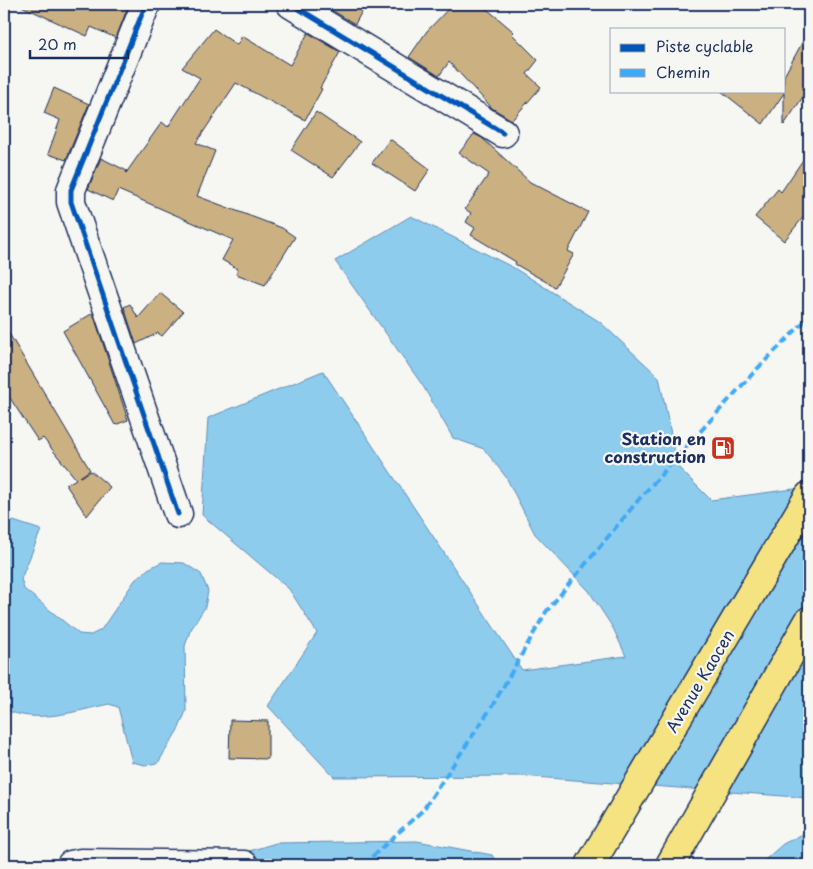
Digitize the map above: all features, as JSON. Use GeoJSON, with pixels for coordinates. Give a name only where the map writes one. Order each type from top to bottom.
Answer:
{"type":"FeatureCollection","features":[{"type":"Feature","properties":{"kind":"highway","name":"Avenue Kaocen"},"geometry":{"type":"LineString","coordinates":[[590,865],[809,496]]}},
{"type":"Feature","properties":{"kind":"highway"},"geometry":{"type":"LineString","coordinates":[[670,865],[809,620]]}},
{"type":"Feature","properties":{"kind":"street"},"geometry":{"type":"LineString","coordinates":[[146,4],[71,190],[71,202],[178,514]]}},
{"type":"Feature","properties":{"kind":"street"},"geometry":{"type":"LineString","coordinates":[[291,4],[503,133]]}},
{"type":"Feature","properties":{"kind":"street"},"geometry":{"type":"LineString","coordinates":[[71,865],[81,863],[244,865]]}},
{"type":"Feature","properties":{"kind":"water"},"geometry":{"type":"Polygon","coordinates":[[[411,216],[514,268],[600,322],[659,377],[678,467],[711,500],[809,487],[809,798],[522,776],[334,777],[268,706],[317,633],[289,589],[202,515],[208,418],[323,371],[522,670],[626,656],[613,628],[589,591],[535,534],[506,477],[484,449],[453,438],[423,386],[335,261],[411,216]]]}},
{"type":"Feature","properties":{"kind":"water"},"geometry":{"type":"Polygon","coordinates":[[[4,518],[41,530],[21,579],[24,589],[79,634],[91,635],[101,630],[135,580],[148,569],[162,562],[184,563],[201,574],[208,591],[205,607],[190,631],[185,646],[186,711],[179,728],[158,763],[145,765],[132,762],[118,707],[109,704],[70,713],[43,716],[17,714],[4,709],[4,518]]]}},
{"type":"Feature","properties":{"kind":"water"},"geometry":{"type":"Polygon","coordinates":[[[809,831],[809,865],[759,865],[783,844],[809,831]]]}},
{"type":"Feature","properties":{"kind":"water"},"geometry":{"type":"Polygon","coordinates":[[[417,841],[492,855],[498,865],[203,865],[276,843],[417,841]]]}},
{"type":"Feature","properties":{"kind":"building"},"geometry":{"type":"Polygon","coordinates":[[[17,4],[129,4],[116,38],[91,27],[87,36],[17,4]]]}},
{"type":"Feature","properties":{"kind":"building"},"geometry":{"type":"Polygon","coordinates":[[[324,4],[366,4],[355,24],[324,4]]]}},
{"type":"Feature","properties":{"kind":"building"},"geometry":{"type":"Polygon","coordinates":[[[453,4],[481,4],[514,32],[512,34],[538,60],[527,74],[541,87],[512,120],[492,108],[449,62],[439,76],[409,57],[427,31],[453,4]]]}},
{"type":"Feature","properties":{"kind":"building"},"geometry":{"type":"Polygon","coordinates":[[[214,29],[237,45],[242,36],[290,65],[308,33],[340,52],[305,120],[236,83],[196,143],[215,151],[197,196],[282,228],[295,237],[265,285],[236,274],[238,269],[222,260],[233,240],[118,190],[113,201],[88,189],[101,158],[127,171],[126,173],[162,122],[168,127],[200,78],[182,68],[214,29]]]}},
{"type":"Feature","properties":{"kind":"building"},"geometry":{"type":"Polygon","coordinates":[[[809,30],[809,88],[784,125],[784,93],[763,124],[722,92],[786,92],[786,72],[809,30]]]}},
{"type":"Feature","properties":{"kind":"building"},"geometry":{"type":"Polygon","coordinates":[[[54,88],[89,104],[66,160],[48,154],[60,120],[44,113],[54,88]]]}},
{"type":"Feature","properties":{"kind":"building"},"geometry":{"type":"Polygon","coordinates":[[[316,112],[360,142],[333,177],[291,150],[316,112]]]}},
{"type":"Feature","properties":{"kind":"building"},"geometry":{"type":"Polygon","coordinates":[[[474,134],[482,138],[530,182],[588,212],[568,251],[574,254],[555,287],[471,235],[475,228],[466,222],[471,213],[465,209],[489,174],[459,153],[474,134]]]}},
{"type":"Feature","properties":{"kind":"building"},"geometry":{"type":"Polygon","coordinates":[[[390,139],[430,169],[415,191],[372,163],[390,139]]]}},
{"type":"Feature","properties":{"kind":"building"},"geometry":{"type":"Polygon","coordinates":[[[809,151],[809,210],[784,241],[755,217],[778,189],[781,192],[809,151]]]}},
{"type":"Feature","properties":{"kind":"building"},"geometry":{"type":"Polygon","coordinates":[[[160,293],[183,312],[162,336],[158,333],[136,344],[124,307],[130,304],[138,318],[160,293]]]}},
{"type":"Feature","properties":{"kind":"building"},"geometry":{"type":"Polygon","coordinates":[[[93,313],[128,420],[115,425],[63,331],[93,313]]]}},
{"type":"Feature","properties":{"kind":"building"},"geometry":{"type":"Polygon","coordinates":[[[4,325],[90,470],[80,477],[91,471],[110,487],[87,516],[66,485],[76,479],[43,438],[38,441],[4,389],[4,325]]]}},
{"type":"Feature","properties":{"kind":"building"},"geometry":{"type":"Polygon","coordinates":[[[230,720],[268,721],[268,759],[229,758],[230,720]]]}},
{"type":"Feature","properties":{"kind":"marked path"},"geometry":{"type":"LineString","coordinates":[[363,865],[423,810],[491,708],[546,612],[640,498],[756,370],[809,317]]}},
{"type":"Feature","properties":{"kind":"cycle path"},"geometry":{"type":"LineString","coordinates":[[146,4],[71,190],[71,202],[178,514]]}},
{"type":"Feature","properties":{"kind":"cycle path"},"geometry":{"type":"LineString","coordinates":[[291,4],[503,133]]}},
{"type":"Feature","properties":{"kind":"cycle path"},"geometry":{"type":"LineString","coordinates":[[71,865],[81,863],[244,865]]}},
{"type":"Feature","properties":{"kind":"place","name":"Station en construction"},"geometry":{"type":"Point","coordinates":[723,448]}}]}
